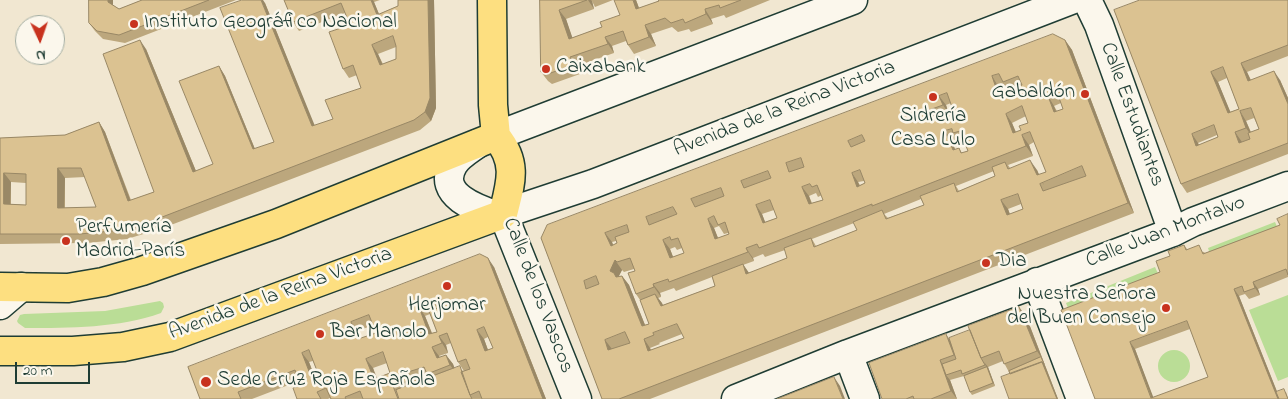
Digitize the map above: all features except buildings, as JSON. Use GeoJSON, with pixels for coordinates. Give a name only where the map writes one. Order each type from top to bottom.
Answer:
{"type":"FeatureCollection","features":[{"type":"Feature","properties":{"kind":"main road"},"geometry":{"type":"LineString","coordinates":[[11,287],[68,288],[103,282],[142,271],[276,224],[487,139],[493,105],[492,0]]}},
{"type":"Feature","properties":{"kind":"main road","name":"Calle de los Vascos"},"geometry":{"type":"LineString","coordinates":[[487,139],[506,148],[510,158],[511,172],[500,215]]}},
{"type":"Feature","properties":{"kind":"main road","name":"Avenida de la Reina Victoria"},"geometry":{"type":"LineString","coordinates":[[0,351],[73,351],[123,347],[170,337],[500,215]]}},
{"type":"Feature","properties":{"kind":"street"},"geometry":{"type":"LineString","coordinates":[[500,215],[472,207],[458,198],[451,187],[450,174],[453,165],[458,159],[487,139],[853,0]]}},
{"type":"Feature","properties":{"kind":"street","name":"Avenida de la Reina Victoria"},"geometry":{"type":"LineString","coordinates":[[500,215],[593,184],[1071,0]]}},
{"type":"Feature","properties":{"kind":"street","name":"Calle Estudiantes"},"geometry":{"type":"LineString","coordinates":[[1087,0],[1098,25],[1173,232]]}},
{"type":"Feature","properties":{"kind":"street","name":"Calle Juan Montalvo"},"geometry":{"type":"LineString","coordinates":[[736,399],[848,354],[1011,294],[1037,282],[1173,232],[1193,222],[1288,186]]}},
{"type":"Feature","properties":{"kind":"street","name":"Calle de los Vascos"},"geometry":{"type":"LineString","coordinates":[[500,215],[577,399]]}},
{"type":"Feature","properties":{"kind":"street"},"geometry":{"type":"LineString","coordinates":[[1037,282],[1081,399]]}},
{"type":"Feature","properties":{"kind":"street"},"geometry":{"type":"LineString","coordinates":[[0,305],[11,287]]}},
{"type":"Feature","properties":{"kind":"street"},"geometry":{"type":"LineString","coordinates":[[848,354],[865,399]]}},
{"type":"Feature","properties":{"kind":"green space"},"geometry":{"type":"Polygon","coordinates":[[[1275,222],[1279,231],[1211,257],[1208,248],[1275,222]]]}},
{"type":"Feature","properties":{"kind":"green space"},"geometry":{"type":"Polygon","coordinates":[[[1155,267],[1160,278],[1070,313],[1066,303],[1155,267]]]}},
{"type":"Feature","properties":{"kind":"green space"},"geometry":{"type":"Polygon","coordinates":[[[1288,295],[1288,377],[1278,381],[1249,310],[1288,295]]]}},
{"type":"Feature","properties":{"kind":"green space"},"geometry":{"type":"Polygon","coordinates":[[[160,301],[164,307],[161,313],[128,322],[77,327],[25,328],[17,321],[20,315],[24,314],[105,311],[160,301]]]}},
{"type":"Feature","properties":{"kind":"green space"},"geometry":{"type":"Polygon","coordinates":[[[1174,350],[1180,351],[1185,355],[1189,360],[1189,372],[1185,377],[1180,381],[1174,382],[1168,381],[1163,377],[1159,372],[1158,366],[1159,360],[1163,355],[1168,351],[1174,350]]]}},
{"type":"Feature","properties":{"kind":"place","name":"Instituto Geográfico Nacional"},"geometry":{"type":"Point","coordinates":[134,24]}},
{"type":"Feature","properties":{"kind":"place","name":"Caixabank"},"geometry":{"type":"Point","coordinates":[546,69]}},
{"type":"Feature","properties":{"kind":"place","name":"Gabaldón"},"geometry":{"type":"Point","coordinates":[1085,94]}},
{"type":"Feature","properties":{"kind":"place","name":"Sidrería Casa Lulo"},"geometry":{"type":"Point","coordinates":[933,97]}},
{"type":"Feature","properties":{"kind":"place","name":"Perfumería Madrid-París"},"geometry":{"type":"Point","coordinates":[66,241]}},
{"type":"Feature","properties":{"kind":"place","name":"Dia"},"geometry":{"type":"Point","coordinates":[986,263]}},
{"type":"Feature","properties":{"kind":"place","name":"Herjomar"},"geometry":{"type":"Point","coordinates":[447,286]}},
{"type":"Feature","properties":{"kind":"place","name":"Nuestra Señora del Buen Consejo"},"geometry":{"type":"Point","coordinates":[1166,308]}},
{"type":"Feature","properties":{"kind":"place","name":"Bar Manolo"},"geometry":{"type":"Point","coordinates":[320,334]}},
{"type":"Feature","properties":{"kind":"place","name":"Sede Cruz Roja Española"},"geometry":{"type":"Point","coordinates":[206,382]}}]}
